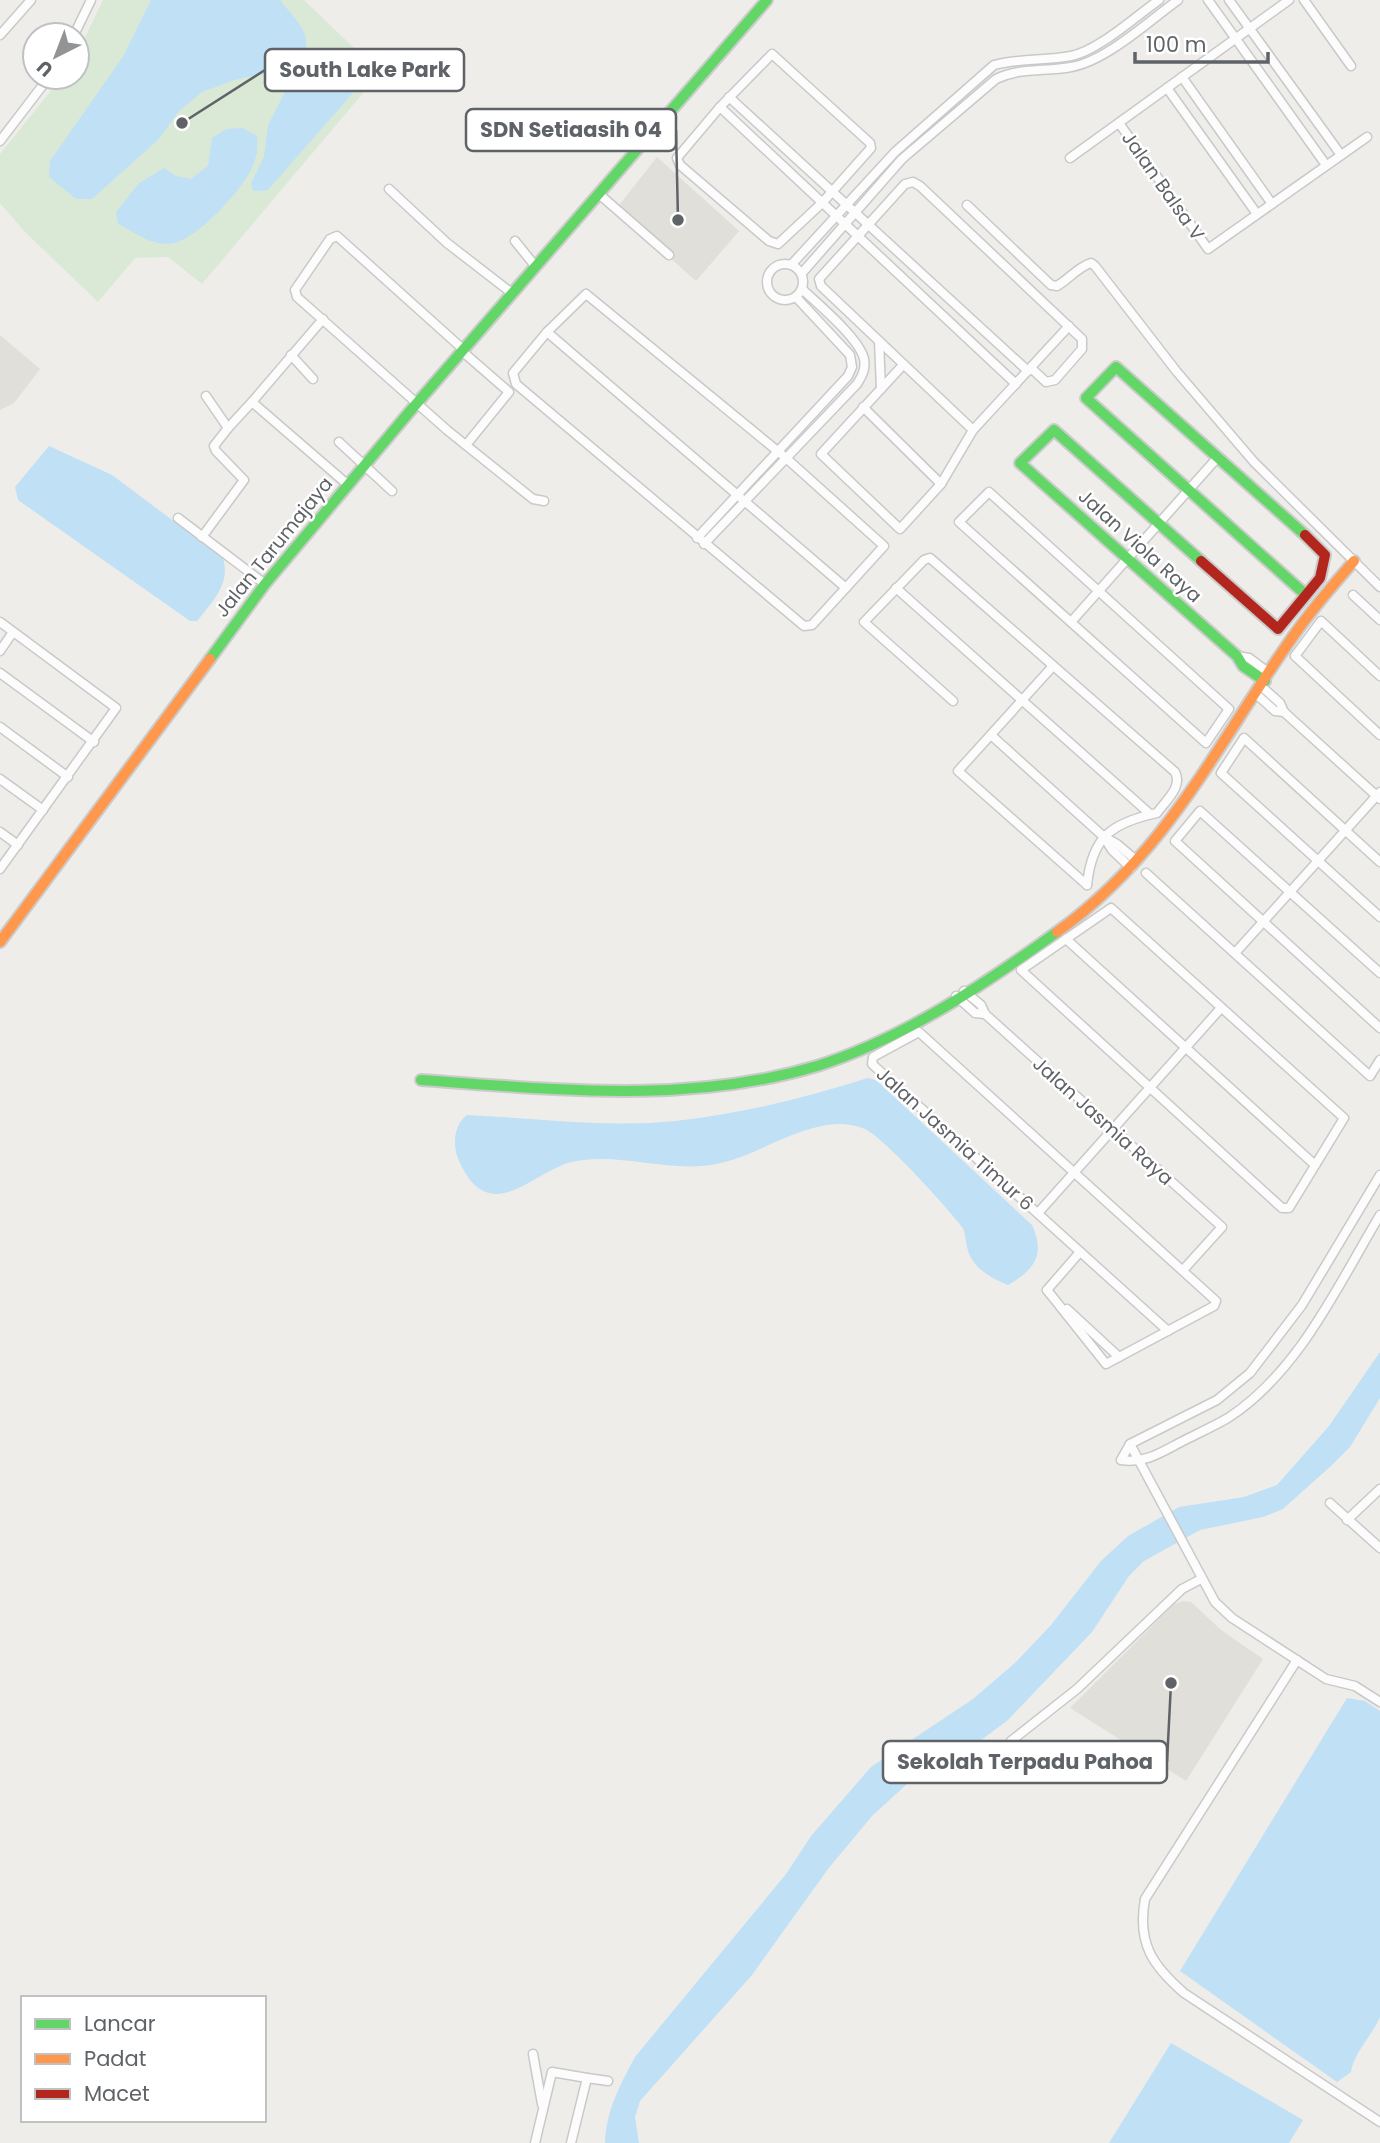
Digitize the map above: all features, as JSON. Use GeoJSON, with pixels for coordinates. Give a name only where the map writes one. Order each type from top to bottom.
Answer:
{"type":"FeatureCollection","features":[{"type":"Feature","properties":{"kind":"street"},"geometry":{"type":"LineString","coordinates":[[0,35],[31,0]]}},
{"type":"Feature","properties":{"kind":"street"},"geometry":{"type":"LineString","coordinates":[[81,21],[91,0]]}},
{"type":"Feature","properties":{"kind":"street","name":"Jalan Tarumajaya"},"geometry":{"type":"LineString","coordinates":[[0,942],[263,583],[360,463],[767,0]]}},
{"type":"Feature","properties":{"kind":"street"},"geometry":{"type":"LineString","coordinates":[[792,264],[895,152],[995,65],[1011,60],[1073,56],[1091,48],[1158,0]]}},
{"type":"Feature","properties":{"kind":"street"},"geometry":{"type":"LineString","coordinates":[[700,541],[744,502],[857,384],[864,373],[864,359],[858,345],[803,289],[802,273],[844,223],[902,159],[996,79],[1013,71],[1073,67],[1090,61],[1178,0]]}},
{"type":"Feature","properties":{"kind":"street"},"geometry":{"type":"LineString","coordinates":[[1208,0],[1326,165]]}},
{"type":"Feature","properties":{"kind":"street"},"geometry":{"type":"LineString","coordinates":[[1229,0],[1341,155]]}},
{"type":"Feature","properties":{"kind":"street"},"geometry":{"type":"LineString","coordinates":[[1070,158],[1289,0]]}},
{"type":"Feature","properties":{"kind":"street"},"geometry":{"type":"LineString","coordinates":[[1304,0],[1351,66]]}},
{"type":"Feature","properties":{"kind":"street"},"geometry":{"type":"LineString","coordinates":[[777,56],[870,143],[869,154],[778,244],[769,242],[680,165],[677,158],[680,150],[729,97],[766,57],[777,56]]}},
{"type":"Feature","properties":{"kind":"street"},"geometry":{"type":"LineString","coordinates":[[1182,77],[1272,204]]}},
{"type":"Feature","properties":{"kind":"street"},"geometry":{"type":"LineString","coordinates":[[1167,88],[1257,214],[1367,136]]}},
{"type":"Feature","properties":{"kind":"street"},"geometry":{"type":"LineString","coordinates":[[0,141],[38,91]]}},
{"type":"Feature","properties":{"kind":"street"},"geometry":{"type":"LineString","coordinates":[[729,97],[867,225],[1029,370],[1046,382],[1055,380],[1084,344],[1069,326],[920,186],[913,182],[905,184],[867,225],[857,235],[819,279],[821,286],[973,430]]}},
{"type":"Feature","properties":{"kind":"street"},"geometry":{"type":"LineString","coordinates":[[720,107],[1017,384]]}},
{"type":"Feature","properties":{"kind":"street","name":"Jalan Balsa V"},"geometry":{"type":"LineString","coordinates":[[1119,123],[1208,249],[1257,214]]}},
{"type":"Feature","properties":{"kind":"street"},"geometry":{"type":"LineString","coordinates":[[895,152],[902,159]]}},
{"type":"Feature","properties":{"kind":"street"},"geometry":{"type":"LineString","coordinates":[[389,189],[447,243],[511,293]]}},
{"type":"Feature","properties":{"kind":"street"},"geometry":{"type":"LineString","coordinates":[[599,194],[669,255]]}},
{"type":"Feature","properties":{"kind":"street"},"geometry":{"type":"LineString","coordinates":[[967,205],[1051,285],[1057,286],[1065,282],[1084,265],[1091,263],[1095,266],[1177,372],[1254,462],[1380,587]]}},
{"type":"Feature","properties":{"kind":"street"},"geometry":{"type":"LineString","coordinates":[[466,445],[509,392],[337,236],[330,239],[295,290],[297,297],[466,445],[533,499],[544,501]]}},
{"type":"Feature","properties":{"kind":"street"},"geometry":{"type":"LineString","coordinates":[[514,241],[534,263]]}},
{"type":"Feature","properties":{"kind":"street"},"geometry":{"type":"LineString","coordinates":[[802,273],[792,264],[779,263],[768,271],[766,284],[771,296],[784,301],[796,297],[803,289]]}},
{"type":"Feature","properties":{"kind":"street"},"geometry":{"type":"LineString","coordinates":[[592,295],[786,458],[884,546],[812,625],[804,626],[700,541],[516,384],[513,373],[582,296],[592,295]]}},
{"type":"Feature","properties":{"kind":"street"},"geometry":{"type":"LineString","coordinates":[[700,541],[737,495],[848,376],[852,367],[850,355],[796,297]]}},
{"type":"Feature","properties":{"kind":"street"},"geometry":{"type":"LineString","coordinates":[[202,537],[244,480],[215,448],[228,428],[323,318]]}},
{"type":"Feature","properties":{"kind":"street"},"geometry":{"type":"LineString","coordinates":[[903,365],[821,457],[900,529],[941,484],[973,430],[1069,326]]}},
{"type":"Feature","properties":{"kind":"street"},"geometry":{"type":"LineString","coordinates":[[547,332],[846,589]]}},
{"type":"Feature","properties":{"kind":"street"},"geometry":{"type":"LineString","coordinates":[[879,341],[881,389]]}},
{"type":"Feature","properties":{"kind":"street"},"geometry":{"type":"LineString","coordinates":[[291,355],[313,379]]}},
{"type":"Feature","properties":{"kind":"street"},"geometry":{"type":"LineString","coordinates":[[1159,524],[1278,629],[1306,595],[1320,578],[1325,555],[1116,367],[1086,398],[1306,595]]}},
{"type":"Feature","properties":{"kind":"street"},"geometry":{"type":"LineString","coordinates":[[206,396],[228,428]]}},
{"type":"Feature","properties":{"kind":"street"},"geometry":{"type":"LineString","coordinates":[[252,402],[345,482]]}},
{"type":"Feature","properties":{"kind":"street"},"geometry":{"type":"LineString","coordinates":[[863,407],[941,484]]}},
{"type":"Feature","properties":{"kind":"street","name":"Jalan Viola Raya"},"geometry":{"type":"LineString","coordinates":[[1159,524],[1054,430],[1020,463],[1237,656],[1243,666],[1263,684]]}},
{"type":"Feature","properties":{"kind":"street"},"geometry":{"type":"LineString","coordinates":[[339,442],[392,491]]}},
{"type":"Feature","properties":{"kind":"street"},"geometry":{"type":"LineString","coordinates":[[1071,622],[1218,457]]}},
{"type":"Feature","properties":{"kind":"street"},"geometry":{"type":"LineString","coordinates":[[989,492],[1099,591],[1229,709],[1206,744],[959,522],[989,492]]}},
{"type":"Feature","properties":{"kind":"street"},"geometry":{"type":"LineString","coordinates":[[178,518],[263,583]]}},
{"type":"Feature","properties":{"kind":"street"},"geometry":{"type":"LineString","coordinates":[[953,701],[864,622],[924,560],[935,559],[1175,772],[1177,786],[1157,813],[1133,817],[1104,837],[1090,858],[1087,886],[958,771],[1053,666]]}},
{"type":"Feature","properties":{"kind":"street"},"geometry":{"type":"LineString","coordinates":[[421,1080],[625,1093],[710,1087],[789,1072],[848,1054],[960,994],[1077,916],[1134,865],[1180,810],[1316,605],[1354,561]]}},
{"type":"Feature","properties":{"kind":"street"},"geometry":{"type":"LineString","coordinates":[[897,588],[1150,814]]}},
{"type":"Feature","properties":{"kind":"street"},"geometry":{"type":"LineString","coordinates":[[1353,595],[1380,620]]}},
{"type":"Feature","properties":{"kind":"street"},"geometry":{"type":"LineString","coordinates":[[1380,676],[1321,621],[1294,656],[1380,735]]}},
{"type":"Feature","properties":{"kind":"street"},"geometry":{"type":"LineString","coordinates":[[0,622],[114,704],[115,713],[0,869]]}},
{"type":"Feature","properties":{"kind":"street"},"geometry":{"type":"LineString","coordinates":[[0,651],[13,632]]}},
{"type":"Feature","properties":{"kind":"street"},"geometry":{"type":"LineString","coordinates":[[0,673],[94,742]]}},
{"type":"Feature","properties":{"kind":"street"},"geometry":{"type":"LineString","coordinates":[[1235,953],[1379,796],[1284,712],[1280,703],[1263,684]]}},
{"type":"Feature","properties":{"kind":"street"},"geometry":{"type":"LineString","coordinates":[[0,727],[68,777]]}},
{"type":"Feature","properties":{"kind":"street"},"geometry":{"type":"LineString","coordinates":[[991,735],[1104,837],[1118,844],[1134,865]]}},
{"type":"Feature","properties":{"kind":"street"},"geometry":{"type":"LineString","coordinates":[[1380,862],[1244,738],[1221,773],[1380,917]]}},
{"type":"Feature","properties":{"kind":"street"},"geometry":{"type":"LineString","coordinates":[[0,779],[43,810]]}},
{"type":"Feature","properties":{"kind":"street"},"geometry":{"type":"LineString","coordinates":[[1380,973],[1200,811],[1175,841],[1380,1028]]}},
{"type":"Feature","properties":{"kind":"street"},"geometry":{"type":"LineString","coordinates":[[0,832],[18,845]]}},
{"type":"Feature","properties":{"kind":"street"},"geometry":{"type":"LineString","coordinates":[[1146,873],[1370,1076],[1380,1060]]}},
{"type":"Feature","properties":{"kind":"street"},"geometry":{"type":"LineString","coordinates":[[1111,908],[1344,1118],[1289,1208],[1282,1208],[1021,970],[1066,940],[1111,908]]}},
{"type":"Feature","properties":{"kind":"street"},"geometry":{"type":"LineString","coordinates":[[1066,940],[1315,1165]]}},
{"type":"Feature","properties":{"kind":"street","name":"Jalan Jasmia Raya"},"geometry":{"type":"LineString","coordinates":[[960,994],[981,1005],[985,1014],[1222,1227],[1184,1269]]}},
{"type":"Feature","properties":{"kind":"street"},"geometry":{"type":"LineString","coordinates":[[1038,1213],[1221,1008]]}},
{"type":"Feature","properties":{"kind":"street","name":"Jalan Jasmia Timur 6"},"geometry":{"type":"LineString","coordinates":[[1075,1172],[919,1032],[873,1057],[872,1064],[1168,1331]]}},
{"type":"Feature","properties":{"kind":"street"},"geometry":{"type":"LineString","coordinates":[[1047,1290],[1106,1364],[1214,1306],[1214,1297],[1075,1172]]}},
{"type":"Feature","properties":{"kind":"street"},"geometry":{"type":"LineString","coordinates":[[1380,1175],[1302,1305],[1250,1373],[1217,1401],[1130,1444],[1121,1461],[1140,1463],[1228,1418],[1265,1388],[1320,1316],[1380,1215]]}},
{"type":"Feature","properties":{"kind":"street"},"geometry":{"type":"LineString","coordinates":[[1047,1290],[1080,1252]]}},
{"type":"Feature","properties":{"kind":"street"},"geometry":{"type":"LineString","coordinates":[[1047,1290],[1119,1357]]}},
{"type":"Feature","properties":{"kind":"street"},"geometry":{"type":"LineString","coordinates":[[1130,1444],[1215,1602],[1232,1618],[1326,1679],[1355,1686],[1380,1702]]}},
{"type":"Feature","properties":{"kind":"street"},"geometry":{"type":"LineString","coordinates":[[1347,1520],[1380,1489]]}},
{"type":"Feature","properties":{"kind":"street"},"geometry":{"type":"LineString","coordinates":[[1330,1503],[1380,1548]]}},
{"type":"Feature","properties":{"kind":"street"},"geometry":{"type":"LineString","coordinates":[[1011,1741],[1077,1689],[1182,1589],[1201,1579]]}},
{"type":"Feature","properties":{"kind":"street"},"geometry":{"type":"LineString","coordinates":[[1297,1660],[1145,1899],[1140,1922],[1146,1947],[1162,1974],[1184,1993],[1380,2122]]}},
{"type":"Feature","properties":{"kind":"street"},"geometry":{"type":"LineString","coordinates":[[534,2054],[543,2111]]}},
{"type":"Feature","properties":{"kind":"street"},"geometry":{"type":"LineString","coordinates":[[536,2070],[608,2081]]}},
{"type":"Feature","properties":{"kind":"street"},"geometry":{"type":"LineString","coordinates":[[535,2143],[552,2072]]}},
{"type":"Feature","properties":{"kind":"street"},"geometry":{"type":"LineString","coordinates":[[571,2143],[587,2078]]}},
{"type":"Feature","properties":{"kind":"shaded area"},"geometry":{"type":"Polygon","coordinates":[[[657,157],[739,231],[696,281],[616,209],[657,157]]]}},
{"type":"Feature","properties":{"kind":"shaded area"},"geometry":{"type":"Polygon","coordinates":[[[0,335],[40,369],[14,403],[0,410],[0,335]]]}},
{"type":"Feature","properties":{"kind":"shaded area"},"geometry":{"type":"Polygon","coordinates":[[[1191,1602],[1221,1630],[1263,1659],[1186,1781],[1070,1708],[1174,1604],[1191,1602]]]}},
{"type":"Feature","properties":{"kind":"green space"},"geometry":{"type":"Polygon","coordinates":[[[103,0],[304,0],[380,73],[202,284],[168,257],[135,258],[98,302],[24,231],[0,203],[0,154],[51,91],[91,91],[91,25],[103,0]]]}},
{"type":"Feature","properties":{"kind":"water"},"geometry":{"type":"Polygon","coordinates":[[[151,0],[280,0],[299,24],[306,38],[304,56],[299,67],[234,80],[202,92],[179,111],[158,140],[92,199],[76,199],[49,177],[50,161],[124,55],[151,0]]]}},
{"type":"Feature","properties":{"kind":"water"},"geometry":{"type":"Polygon","coordinates":[[[336,58],[358,66],[366,78],[268,190],[253,191],[251,183],[264,157],[268,125],[285,92],[315,64],[336,58]]]}},
{"type":"Feature","properties":{"kind":"water"},"geometry":{"type":"Polygon","coordinates":[[[243,128],[257,136],[257,152],[252,168],[229,200],[207,223],[184,239],[167,244],[145,238],[118,224],[116,212],[139,183],[164,168],[176,176],[191,179],[208,166],[212,138],[226,129],[243,128]]]}},
{"type":"Feature","properties":{"kind":"water"},"geometry":{"type":"Polygon","coordinates":[[[49,446],[112,475],[223,558],[224,576],[219,592],[197,621],[190,621],[18,500],[15,487],[49,446]]]}},
{"type":"Feature","properties":{"kind":"water"},"geometry":{"type":"Polygon","coordinates":[[[868,1078],[876,1080],[1032,1225],[1038,1245],[1037,1253],[1035,1261],[1025,1274],[1008,1285],[982,1271],[969,1254],[962,1227],[930,1190],[874,1135],[865,1129],[848,1125],[812,1128],[742,1157],[706,1166],[610,1159],[572,1162],[499,1194],[485,1192],[472,1182],[456,1151],[455,1137],[462,1119],[467,1115],[597,1123],[675,1121],[773,1104],[868,1078]]]}},
{"type":"Feature","properties":{"kind":"water"},"geometry":{"type":"Polygon","coordinates":[[[1380,1352],[1380,1398],[1350,1447],[1283,1509],[1263,1517],[1200,1530],[1144,1561],[1129,1576],[1092,1632],[1008,1720],[949,1764],[907,1784],[872,1816],[828,1869],[752,1975],[640,2101],[635,2117],[639,2143],[605,2143],[611,2109],[635,2057],[786,1874],[811,1836],[871,1767],[973,1699],[1016,1662],[1051,1625],[1101,1561],[1128,1536],[1179,1507],[1244,1497],[1277,1485],[1329,1426],[1380,1352]]]}},
{"type":"Feature","properties":{"kind":"water"},"geometry":{"type":"Polygon","coordinates":[[[1347,1698],[1365,1701],[1380,1711],[1380,2017],[1356,2058],[1351,2072],[1337,2082],[1180,1971],[1347,1698]]]}},
{"type":"Feature","properties":{"kind":"water"},"geometry":{"type":"Polygon","coordinates":[[[1171,2043],[1303,2120],[1289,2143],[1109,2143],[1171,2043]]]}},
{"type":"Feature","properties":{"kind":"traffic: fast"},"geometry":{"type":"LineString","coordinates":[[210,659],[265,584],[411,410],[767,0]]}},
{"type":"Feature","properties":{"kind":"traffic: fast"},"geometry":{"type":"LineString","coordinates":[[1305,535],[1116,367],[1086,398],[1306,595]]}},
{"type":"Feature","properties":{"kind":"traffic: fast"},"geometry":{"type":"LineString","coordinates":[[1201,561],[1054,430],[1020,463],[1237,656],[1243,666],[1265,681]]}},
{"type":"Feature","properties":{"kind":"traffic: fast"},"geometry":{"type":"LineString","coordinates":[[421,1080],[620,1091],[719,1086],[768,1078],[817,1066],[881,1041],[972,990],[1057,932]]}},
{"type":"Feature","properties":{"kind":"traffic: slow"},"geometry":{"type":"LineString","coordinates":[[1057,932],[1096,900],[1131,866],[1161,831],[1215,756],[1301,625],[1354,561]]}},
{"type":"Feature","properties":{"kind":"traffic: slow"},"geometry":{"type":"LineString","coordinates":[[0,942],[210,659]]}},
{"type":"Feature","properties":{"kind":"traffic: jam"},"geometry":{"type":"LineString","coordinates":[[1201,561],[1278,629],[1320,578],[1325,555],[1305,535]]}},
{"type":"Feature","properties":{"kind":"place","name":"South Lake Park"},"geometry":{"type":"Point","coordinates":[182,123]}},
{"type":"Feature","properties":{"kind":"place","name":"SDN Setiaasih 04"},"geometry":{"type":"Point","coordinates":[678,220]}},
{"type":"Feature","properties":{"kind":"place","name":"Sekolah Terpadu Pahoa"},"geometry":{"type":"Point","coordinates":[1171,1683]}}]}
